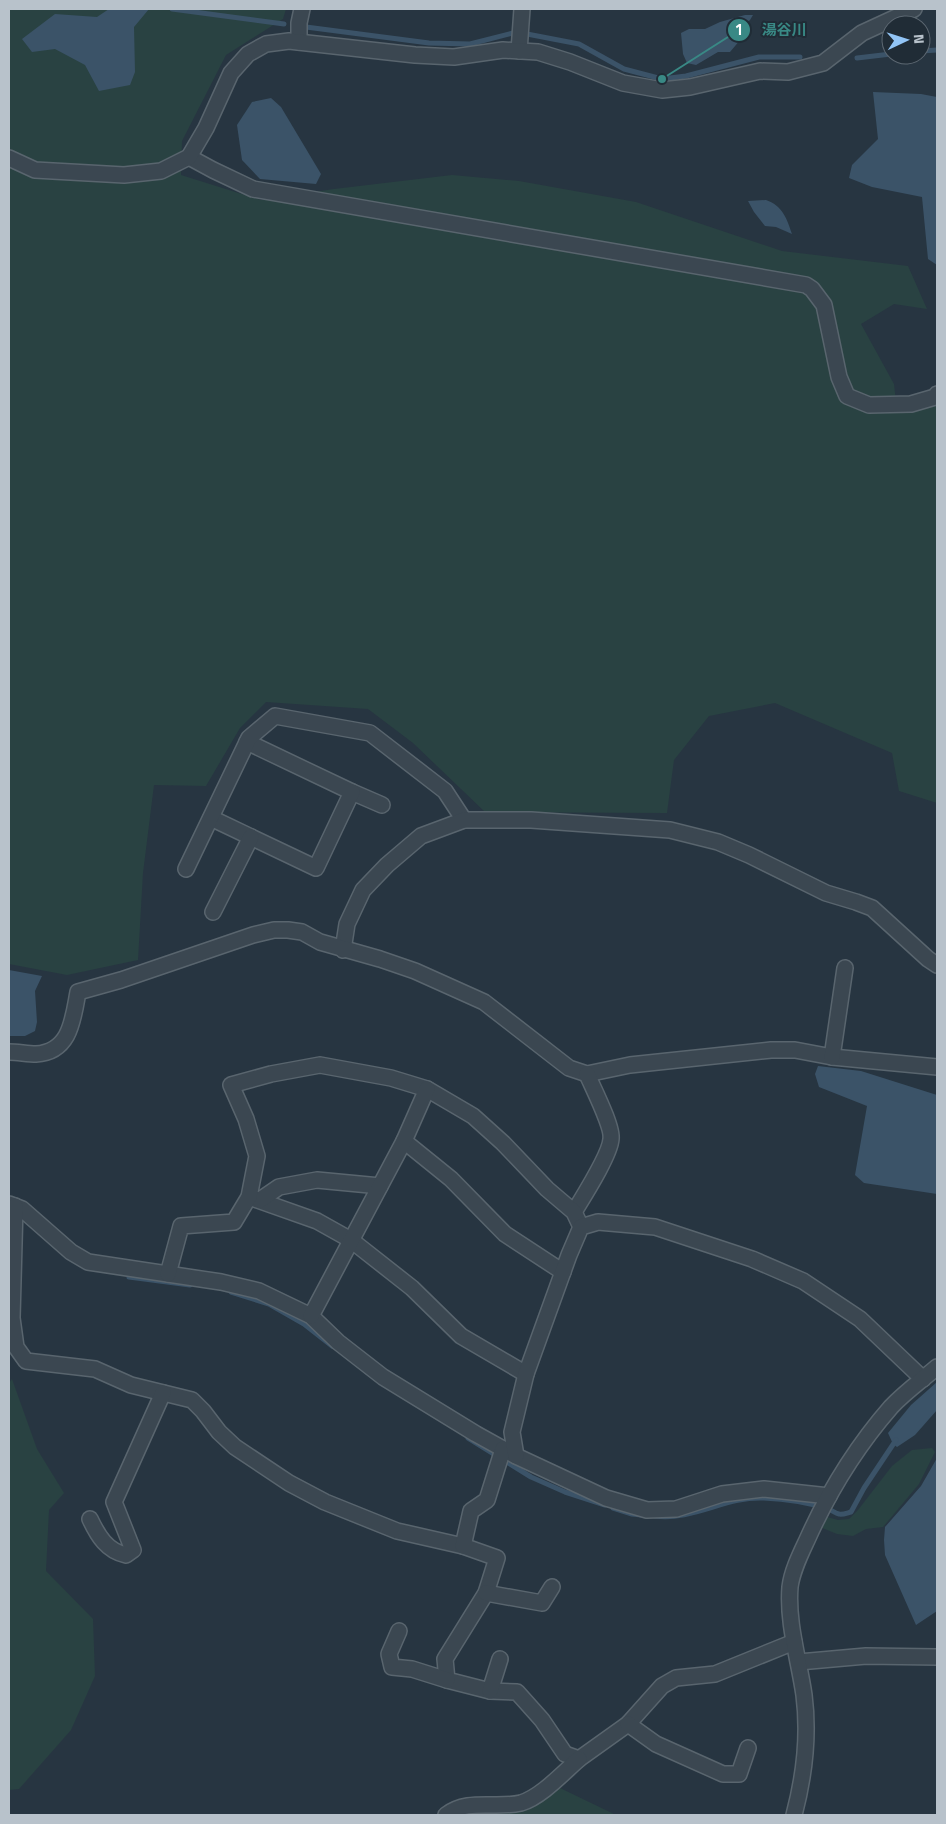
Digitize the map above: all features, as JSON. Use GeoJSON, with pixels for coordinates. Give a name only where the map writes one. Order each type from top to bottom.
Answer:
{"type":"FeatureCollection","features":[{"type":"Feature","properties":{"kind":"street"},"geometry":{"type":"LineString","coordinates":[[299,42],[299,23],[302,9]]}},
{"type":"Feature","properties":{"kind":"street"},"geometry":{"type":"LineString","coordinates":[[519,51],[522,9]]}},
{"type":"Feature","properties":{"kind":"street"},"geometry":{"type":"LineString","coordinates":[[9,158],[35,170],[124,175],[162,171],[189,157],[206,128],[231,73],[248,54],[266,44],[289,41],[415,55],[454,57],[503,50],[538,52],[624,83],[662,90],[760,71],[788,72],[824,63],[862,33],[914,9]]}},
{"type":"Feature","properties":{"kind":"street"},"geometry":{"type":"LineString","coordinates":[[189,157],[252,189],[806,285],[812,289],[824,304],[838,377],[847,396],[869,405],[911,404],[935,397],[937,394]]}},
{"type":"Feature","properties":{"kind":"street"},"geometry":{"type":"LineString","coordinates":[[186,869],[248,738],[274,716],[370,732],[445,791],[464,820]]}},
{"type":"Feature","properties":{"kind":"street"},"geometry":{"type":"LineString","coordinates":[[247,742],[382,805]]}},
{"type":"Feature","properties":{"kind":"street"},"geometry":{"type":"LineString","coordinates":[[211,818],[316,868],[352,792]]}},
{"type":"Feature","properties":{"kind":"street"},"geometry":{"type":"LineString","coordinates":[[343,950],[347,924],[363,890],[387,865],[421,836],[464,820],[531,820],[670,830],[718,842],[826,893],[872,908],[937,965]]}},
{"type":"Feature","properties":{"kind":"street"},"geometry":{"type":"LineString","coordinates":[[213,912],[251,837]]}},
{"type":"Feature","properties":{"kind":"street"},"geometry":{"type":"LineString","coordinates":[[9,1052],[38,1054],[58,1047],[72,1026],[78,992],[121,980],[253,934],[274,930],[302,932],[320,942],[414,971],[484,1002],[569,1068],[587,1074],[630,1065],[771,1050],[795,1050],[832,1057],[937,1067]]}},
{"type":"Feature","properties":{"kind":"street"},"geometry":{"type":"LineString","coordinates":[[832,1057],[845,968]]}},
{"type":"Feature","properties":{"kind":"street"},"geometry":{"type":"LineString","coordinates":[[255,1199],[257,1156],[246,1119],[231,1085],[271,1074],[320,1065],[391,1078],[427,1089],[473,1116],[503,1143],[547,1189],[574,1212],[581,1227],[526,1374],[512,1432],[510,1452],[487,1500],[471,1511],[464,1546]]}},
{"type":"Feature","properties":{"kind":"street"},"geometry":{"type":"LineString","coordinates":[[574,1212],[606,1155],[612,1139],[607,1119],[594,1094],[587,1074]]}},
{"type":"Feature","properties":{"kind":"street"},"geometry":{"type":"LineString","coordinates":[[311,1316],[404,1141],[427,1089]]}},
{"type":"Feature","properties":{"kind":"street"},"geometry":{"type":"LineString","coordinates":[[404,1141],[451,1180],[505,1234],[563,1272]]}},
{"type":"Feature","properties":{"kind":"street"},"geometry":{"type":"LineString","coordinates":[[168,1274],[181,1226],[234,1222],[255,1199],[279,1187],[317,1180],[380,1186]]}},
{"type":"Feature","properties":{"kind":"street"},"geometry":{"type":"LineString","coordinates":[[255,1199],[317,1221],[351,1240],[412,1288],[462,1336],[526,1374]]}},
{"type":"Feature","properties":{"kind":"street"},"geometry":{"type":"LineString","coordinates":[[447,1680],[445,1659],[486,1593],[498,1558],[464,1546],[397,1530],[325,1502],[289,1483],[235,1447],[192,1400],[130,1385],[95,1369],[26,1361],[16,1346],[12,1318],[12,1205],[22,1209],[71,1252],[88,1262],[221,1282],[259,1291],[311,1316],[338,1342],[383,1377],[510,1452],[606,1498],[647,1510],[676,1509],[722,1494],[764,1489],[829,1496]]}},
{"type":"Feature","properties":{"kind":"street"},"geometry":{"type":"LineString","coordinates":[[581,1227],[598,1222],[655,1227],[752,1260],[803,1280],[860,1319],[923,1379]]}},
{"type":"Feature","properties":{"kind":"street"},"geometry":{"type":"LineString","coordinates":[[794,1815],[804,1760],[806,1726],[799,1662],[794,1642],[790,1587],[794,1570],[821,1509],[873,1430],[892,1406],[937,1367]]}},
{"type":"Feature","properties":{"kind":"street"},"geometry":{"type":"LineString","coordinates":[[90,1520],[98,1536],[116,1553],[126,1555],[133,1550],[114,1502],[163,1393]]}},
{"type":"Feature","properties":{"kind":"street"},"geometry":{"type":"LineString","coordinates":[[486,1593],[542,1603],[552,1587]]}},
{"type":"Feature","properties":{"kind":"street"},"geometry":{"type":"LineString","coordinates":[[399,1631],[389,1654],[392,1667],[412,1669],[490,1691],[517,1692],[542,1720],[565,1754],[579,1759]]}},
{"type":"Feature","properties":{"kind":"street"},"geometry":{"type":"LineString","coordinates":[[446,1815],[463,1807],[477,1804],[521,1803],[541,1792],[579,1759],[628,1724],[662,1686],[676,1678],[715,1674],[794,1642]]}},
{"type":"Feature","properties":{"kind":"street"},"geometry":{"type":"LineString","coordinates":[[799,1662],[866,1656],[937,1657]]}},
{"type":"Feature","properties":{"kind":"street"},"geometry":{"type":"LineString","coordinates":[[490,1691],[500,1659]]}},
{"type":"Feature","properties":{"kind":"street"},"geometry":{"type":"LineString","coordinates":[[628,1724],[656,1744],[723,1774],[738,1774],[748,1748]]}},
{"type":"Feature","properties":{"kind":"green space"},"geometry":{"type":"Polygon","coordinates":[[[10,9],[286,9],[283,19],[226,55],[182,141],[181,175],[261,200],[452,175],[519,181],[636,202],[782,251],[908,266],[927,309],[894,304],[861,324],[894,384],[897,411],[937,406],[937,803],[899,791],[892,753],[775,703],[709,716],[674,760],[667,813],[485,812],[413,743],[368,709],[266,702],[240,728],[206,786],[154,785],[143,873],[138,960],[67,975],[9,964],[10,9]]]}},
{"type":"Feature","properties":{"kind":"green space"},"geometry":{"type":"Polygon","coordinates":[[[12,1379],[37,1449],[64,1493],[49,1510],[46,1571],[93,1619],[95,1676],[71,1730],[19,1789],[9,1790],[9,1383],[12,1379]]]}},
{"type":"Feature","properties":{"kind":"green space"},"geometry":{"type":"Polygon","coordinates":[[[932,1448],[935,1452],[919,1484],[883,1527],[866,1529],[853,1536],[837,1534],[820,1527],[827,1517],[838,1520],[849,1519],[892,1466],[912,1450],[932,1448]]]}},
{"type":"Feature","properties":{"kind":"green space"},"geometry":{"type":"Polygon","coordinates":[[[560,1788],[616,1815],[478,1815],[530,1809],[560,1788]]]}},
{"type":"Feature","properties":{"kind":"water"},"geometry":{"type":"Polygon","coordinates":[[[109,9],[149,9],[134,27],[135,72],[130,85],[99,91],[85,65],[55,49],[32,52],[22,39],[55,14],[97,17],[109,9]]]}},
{"type":"Feature","properties":{"kind":"water"},"geometry":{"type":"Polygon","coordinates":[[[745,15],[753,15],[742,26],[746,33],[730,52],[718,52],[696,65],[687,63],[683,54],[681,33],[689,29],[705,29],[720,22],[745,15]]]}},
{"type":"Feature","properties":{"kind":"water"},"geometry":{"type":"Polygon","coordinates":[[[873,92],[921,94],[937,97],[937,265],[928,259],[922,197],[872,187],[849,178],[852,165],[878,139],[873,92]]]}},
{"type":"Feature","properties":{"kind":"water"},"geometry":{"type":"Polygon","coordinates":[[[271,98],[281,107],[321,174],[316,184],[260,179],[242,160],[237,125],[252,102],[271,98]]]}},
{"type":"Feature","properties":{"kind":"water"},"geometry":{"type":"Polygon","coordinates":[[[766,200],[780,209],[786,218],[792,234],[776,227],[765,226],[748,201],[766,200]]]}},
{"type":"Feature","properties":{"kind":"water"},"geometry":{"type":"Polygon","coordinates":[[[9,970],[42,976],[35,991],[37,1022],[35,1031],[25,1036],[9,1036],[9,970]]]}},
{"type":"Feature","properties":{"kind":"water"},"geometry":{"type":"Polygon","coordinates":[[[818,1066],[861,1071],[937,1095],[937,1194],[864,1183],[855,1175],[867,1106],[819,1087],[815,1074],[818,1066]]]}},
{"type":"Feature","properties":{"kind":"water"},"geometry":{"type":"Polygon","coordinates":[[[937,1382],[937,1410],[915,1435],[897,1447],[893,1444],[888,1433],[911,1405],[937,1382]]]}},
{"type":"Feature","properties":{"kind":"water"},"geometry":{"type":"Polygon","coordinates":[[[937,1458],[937,1611],[916,1625],[885,1555],[885,1527],[921,1486],[937,1458]]]}},
{"type":"Feature","properties":{"kind":"waterway"},"geometry":{"type":"LineString","coordinates":[[172,9],[284,24]]}},
{"type":"Feature","properties":{"kind":"waterway"},"geometry":{"type":"LineString","coordinates":[[306,27],[429,43],[470,44],[513,33]]}},
{"type":"Feature","properties":{"kind":"waterway"},"geometry":{"type":"LineString","coordinates":[[527,34],[579,44],[624,69],[662,79],[686,76],[759,57],[800,57]]}},
{"type":"Feature","properties":{"kind":"waterway"},"geometry":{"type":"LineString","coordinates":[[931,50],[937,50]]}},
{"type":"Feature","properties":{"kind":"waterway"},"geometry":{"type":"LineString","coordinates":[[857,58],[881,55]]}},
{"type":"Feature","properties":{"kind":"waterway"},"geometry":{"type":"LineString","coordinates":[[129,1277],[190,1285]]}},
{"type":"Feature","properties":{"kind":"waterway"},"geometry":{"type":"LineString","coordinates":[[231,1292],[269,1304],[304,1324],[332,1346]]}},
{"type":"Feature","properties":{"kind":"waterway"},"geometry":{"type":"LineString","coordinates":[[468,1438],[531,1477],[565,1492],[605,1505]]}},
{"type":"Feature","properties":{"kind":"waterway"},"geometry":{"type":"LineString","coordinates":[[655,1516],[683,1515],[750,1498],[787,1500],[810,1504],[845,1514],[851,1512],[864,1488],[896,1440]]}},
{"type":"Feature","properties":{"kind":"waterway"},"geometry":{"type":"LineString","coordinates":[[613,1508],[641,1515]]}},
{"type":"Feature","properties":{"kind":"place","name":"湯谷川"},"geometry":{"type":"Point","coordinates":[662,79]}}]}
